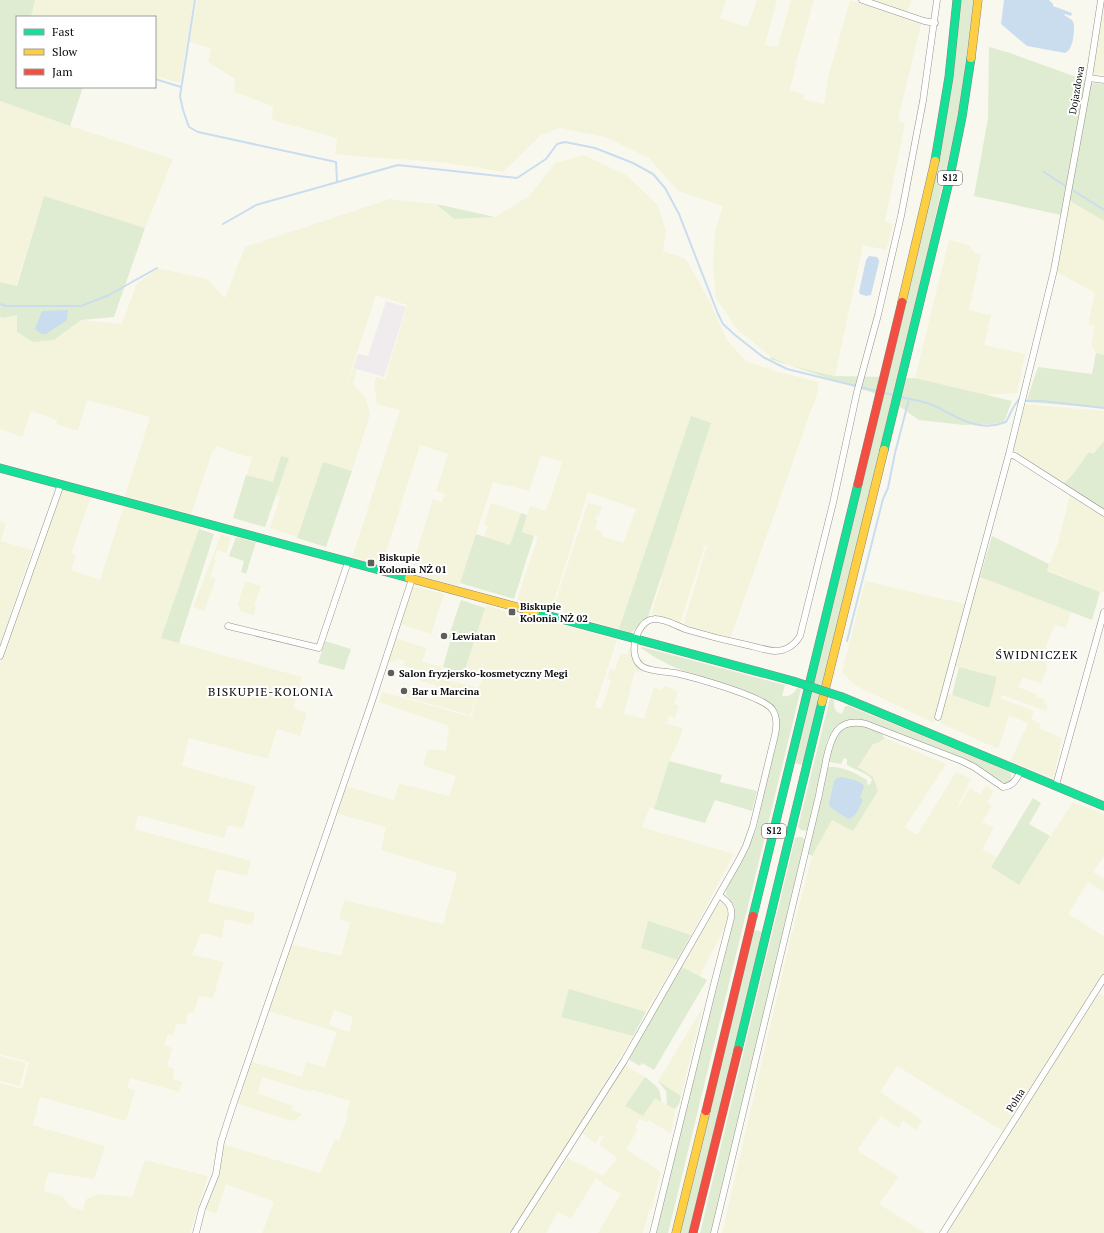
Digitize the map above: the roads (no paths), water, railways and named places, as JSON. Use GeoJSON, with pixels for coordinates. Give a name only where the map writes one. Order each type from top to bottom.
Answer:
{"type":"FeatureCollection","features":[{"type":"Feature","properties":{"kind":"main road","name":"S12"},"geometry":{"type":"LineString","coordinates":[[676,1233],[924,216],[947,91],[957,0]]}},
{"type":"Feature","properties":{"kind":"main road","name":"S12"},"geometry":{"type":"LineString","coordinates":[[693,1233],[945,200],[969,75],[978,0]]}},
{"type":"Feature","properties":{"kind":"main road"},"geometry":{"type":"LineString","coordinates":[[0,468],[793,681],[842,697],[1104,806]]}},
{"type":"Feature","properties":{"kind":"street"},"geometry":{"type":"LineString","coordinates":[[862,0],[934,23]]}},
{"type":"Feature","properties":{"kind":"street"},"geometry":{"type":"LineString","coordinates":[[514,1233],[624,1061],[739,860],[750,836],[774,739],[776,723],[775,715],[771,707],[756,698],[687,676],[644,668],[634,657],[636,640],[642,625],[654,618],[688,630],[767,650],[780,651],[786,649],[797,641],[802,629],[814,584],[859,381],[878,315],[904,203],[923,101],[937,0]]}},
{"type":"Feature","properties":{"kind":"street","name":"Dojazdowa"},"geometry":{"type":"LineString","coordinates":[[938,717],[1009,454],[1054,270],[1089,78],[1101,0]]}},
{"type":"Feature","properties":{"kind":"street"},"geometry":{"type":"LineString","coordinates":[[1089,78],[1104,80]]}},
{"type":"Feature","properties":{"kind":"street"},"geometry":{"type":"LineString","coordinates":[[1009,454],[1015,456],[1104,514]]}},
{"type":"Feature","properties":{"kind":"street"},"geometry":{"type":"LineString","coordinates":[[0,656],[61,484]]}},
{"type":"Feature","properties":{"kind":"street"},"geometry":{"type":"LineString","coordinates":[[228,626],[319,648],[348,562]]}},
{"type":"Feature","properties":{"kind":"street"},"geometry":{"type":"LineString","coordinates":[[196,1233],[202,1209],[216,1174],[221,1142],[232,1108],[369,709],[412,578]]}},
{"type":"Feature","properties":{"kind":"street"},"geometry":{"type":"LineString","coordinates":[[1056,785],[1104,612]]}},
{"type":"Feature","properties":{"kind":"street"},"geometry":{"type":"LineString","coordinates":[[714,1233],[816,809],[832,736],[838,729],[846,724],[866,724],[958,759],[974,767],[1003,787],[1013,783],[1021,771]]}},
{"type":"Feature","properties":{"kind":"street"},"geometry":{"type":"LineString","coordinates":[[652,1233],[732,913],[728,902],[719,895]]}},
{"type":"Feature","properties":{"kind":"street","name":"Polna"},"geometry":{"type":"LineString","coordinates":[[943,1233],[1104,978]]}},
{"type":"Feature","properties":{"kind":"water"},"geometry":{"type":"Polygon","coordinates":[[[1004,0],[1049,0],[1053,6],[1072,13],[1071,16],[1064,15],[1072,20],[1074,24],[1073,40],[1068,51],[1065,53],[1027,46],[1001,24],[1004,0]]]}},
{"type":"Feature","properties":{"kind":"water"},"geometry":{"type":"Polygon","coordinates":[[[869,256],[877,257],[879,262],[871,295],[866,296],[860,294],[859,292],[866,260],[869,256]]]}},
{"type":"Feature","properties":{"kind":"water"},"geometry":{"type":"Polygon","coordinates":[[[68,310],[67,320],[46,334],[41,334],[35,329],[42,311],[68,310]]]}},
{"type":"Feature","properties":{"kind":"water"},"geometry":{"type":"Polygon","coordinates":[[[842,777],[857,781],[864,786],[860,798],[863,800],[859,809],[854,816],[848,819],[830,807],[829,803],[834,781],[837,778],[842,777]]]}},
{"type":"Feature","properties":{"kind":"waterway"},"geometry":{"type":"LineString","coordinates":[[195,0],[180,96],[189,127],[198,132],[336,162],[337,182]]}},
{"type":"Feature","properties":{"kind":"waterway"},"geometry":{"type":"LineString","coordinates":[[156,79],[181,87]]}},
{"type":"Feature","properties":{"kind":"waterway"},"geometry":{"type":"LineString","coordinates":[[223,224],[256,205],[398,165],[517,178],[546,159],[557,144],[565,142],[595,148],[633,163],[653,174],[665,188],[679,214],[718,314],[723,324],[735,335],[763,357],[787,369],[876,391]]}},
{"type":"Feature","properties":{"kind":"waterway"},"geometry":{"type":"LineString","coordinates":[[1044,172],[1067,187]]}},
{"type":"Feature","properties":{"kind":"waterway"},"geometry":{"type":"LineString","coordinates":[[1071,189],[1104,210]]}},
{"type":"Feature","properties":{"kind":"waterway"},"geometry":{"type":"LineString","coordinates":[[0,304],[6,306],[81,306],[109,295],[157,268]]}},
{"type":"Feature","properties":{"kind":"waterway"},"geometry":{"type":"LineString","coordinates":[[884,393],[894,395]]}},
{"type":"Feature","properties":{"kind":"waterway"},"geometry":{"type":"LineString","coordinates":[[900,397],[933,405],[959,419],[977,425],[986,426],[1006,422],[1019,399],[1104,408]]}},
{"type":"Feature","properties":{"kind":"waterway"},"geometry":{"type":"LineString","coordinates":[[847,641],[883,499],[888,488],[895,453],[909,399]]}},
{"type":"Feature","properties":{"kind":"place","name":"Biskupie Kolonia NŻ 01"},"geometry":{"type":"Point","coordinates":[371,563]}},
{"type":"Feature","properties":{"kind":"place","name":"Biskupie Kolonia NŻ 02"},"geometry":{"type":"Point","coordinates":[512,612]}},
{"type":"Feature","properties":{"kind":"place","name":"Lewiatan"},"geometry":{"type":"Point","coordinates":[444,636]}},
{"type":"Feature","properties":{"kind":"place","name":"Salon fryzjersko-kosmetyczny Megi"},"geometry":{"type":"Point","coordinates":[391,673]}},
{"type":"Feature","properties":{"kind":"place","name":"Bar u Marcina"},"geometry":{"type":"Point","coordinates":[404,691]}},
{"type":"Feature","properties":{"kind":"district","name":"ŚWIDNICZEK"},"geometry":{"type":"Point","coordinates":[1037,655]}},
{"type":"Feature","properties":{"kind":"district","name":"BISKUPIE-KOLONIA"},"geometry":{"type":"Point","coordinates":[271,692]}}]}
